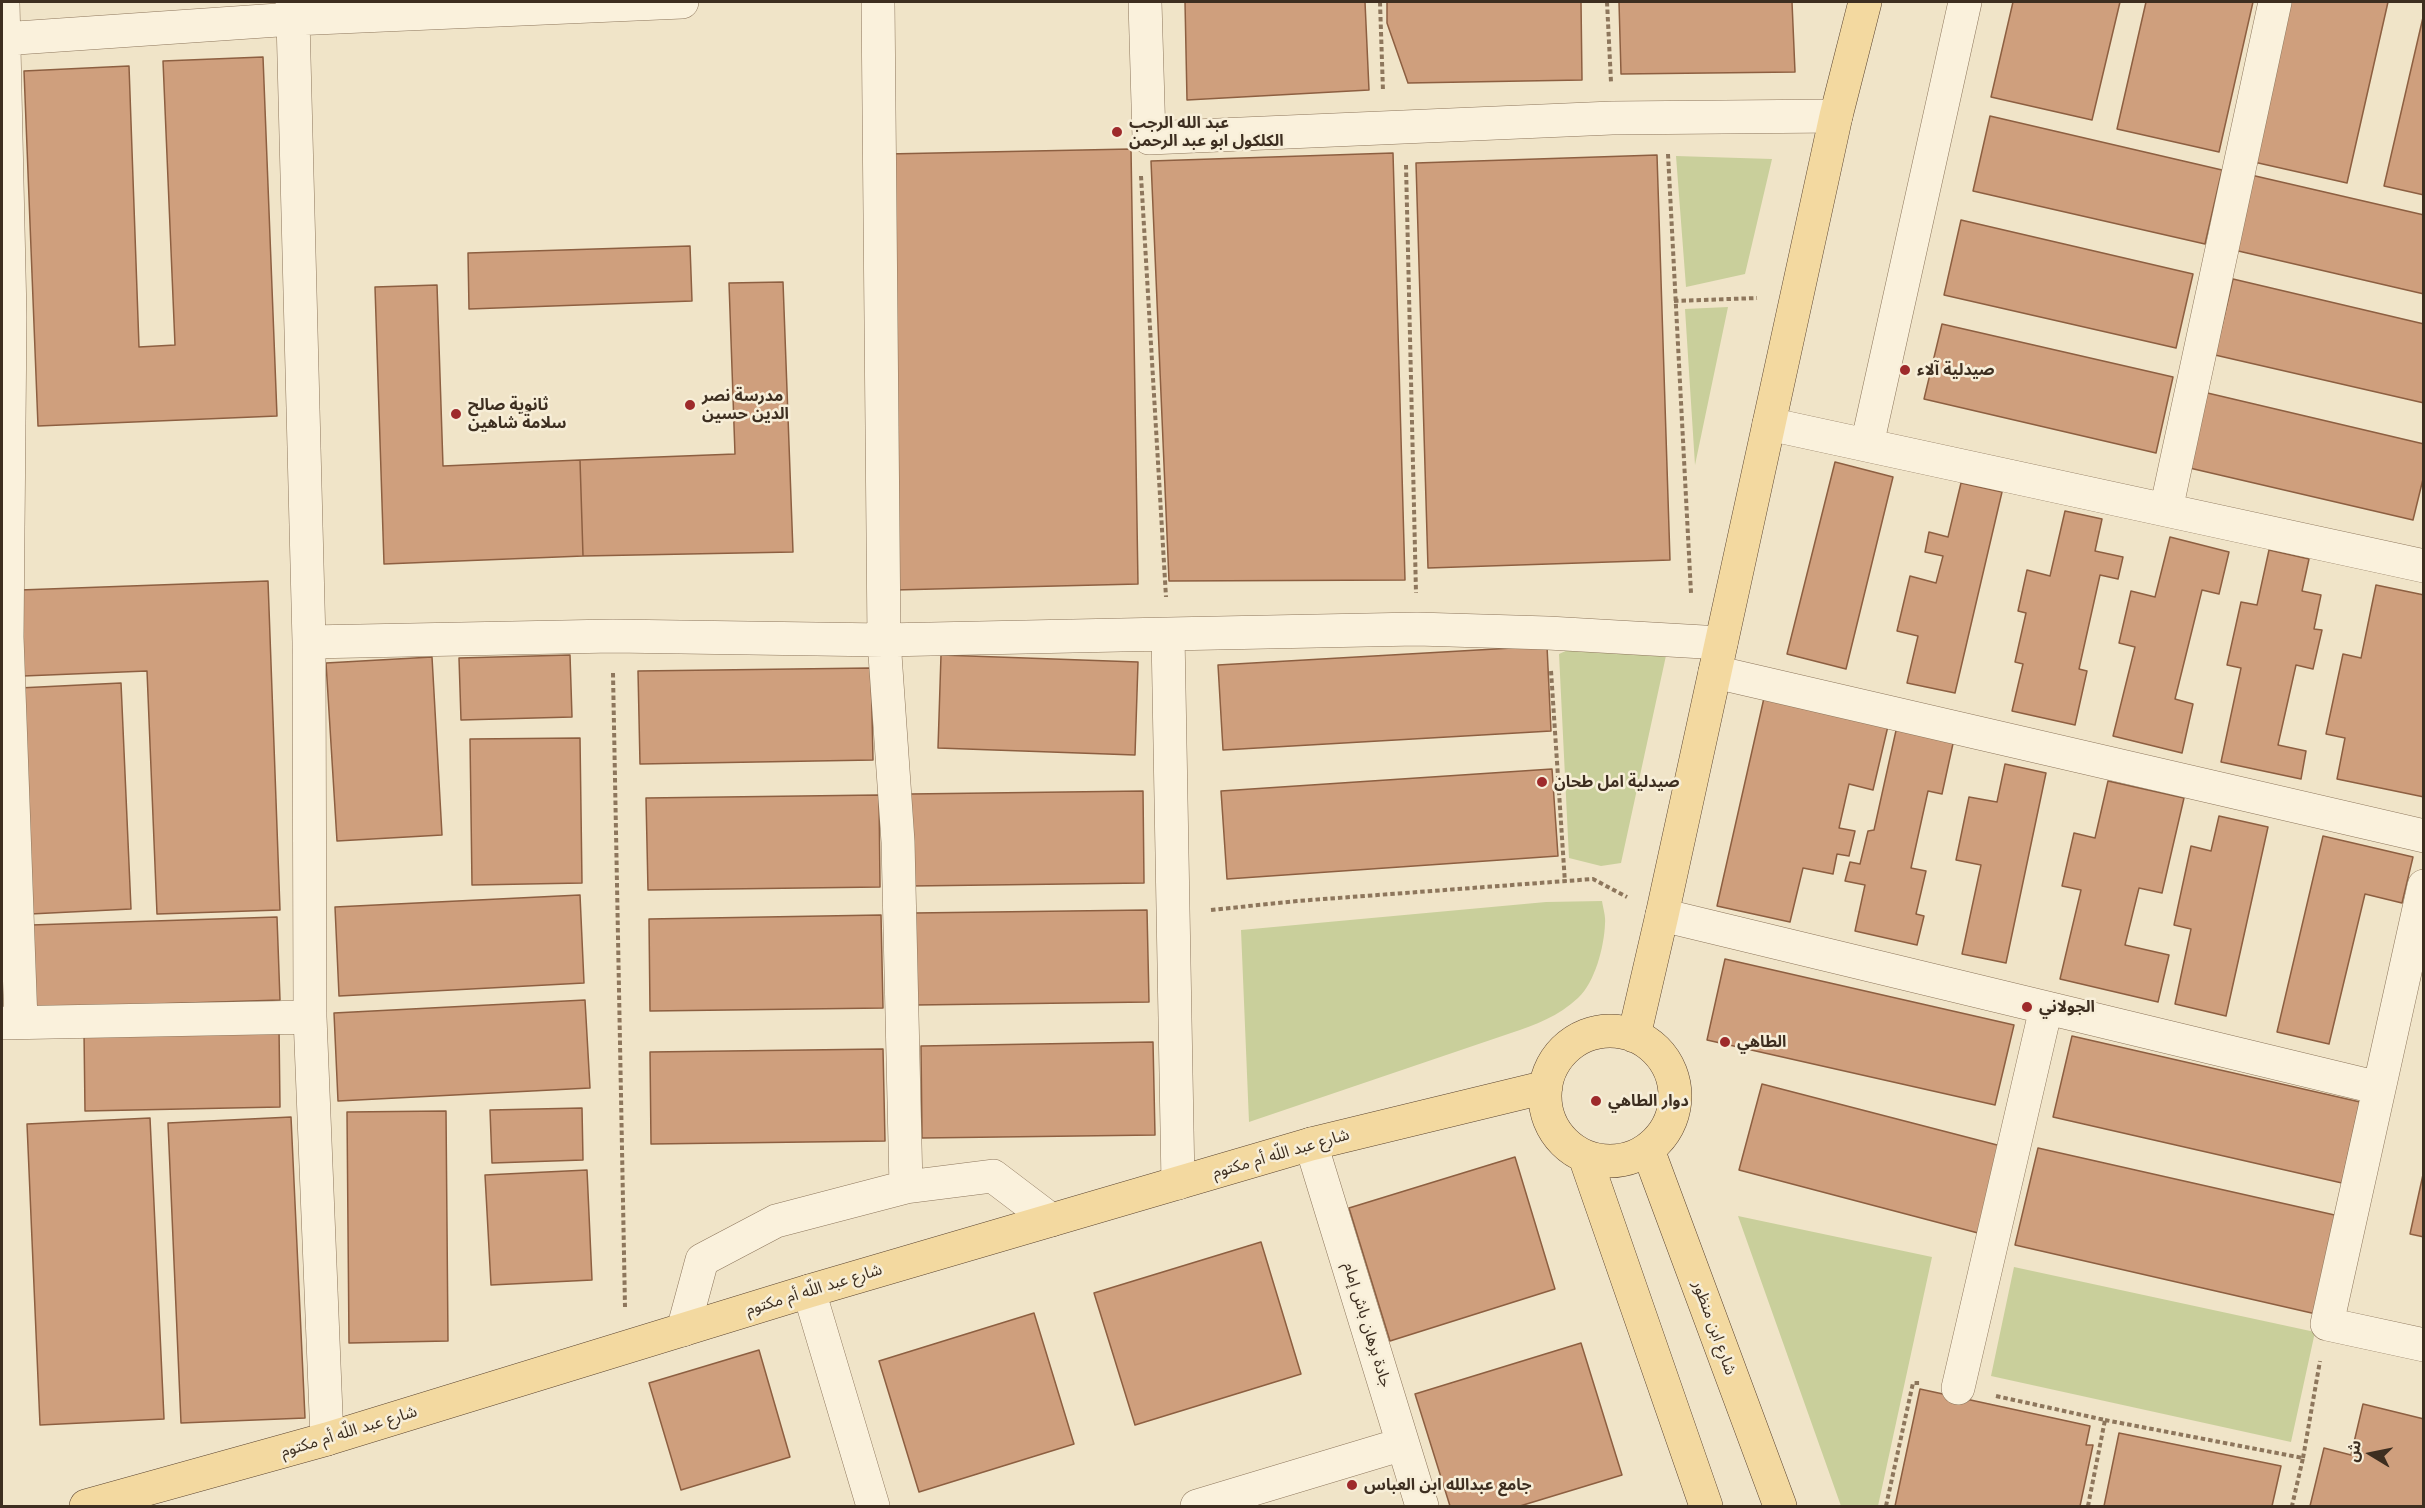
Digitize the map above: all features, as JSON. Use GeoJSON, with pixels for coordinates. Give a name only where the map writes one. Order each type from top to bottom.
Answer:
{"type":"FeatureCollection","features":[{"type":"Feature","properties":{"kind":"main road"},"geometry":{"type":"LineString","coordinates":[[1634,1036],[1662,915],[1710,652],[1769,424],[1836,116],[1865,2]]}},
{"type":"Feature","properties":{"kind":"main road"},"geometry":{"type":"LineString","coordinates":[[1615,1031],[1634,1036],[1651,1046],[1664,1060],[1672,1078],[1675,1098],[1672,1118],[1662,1136],[1648,1150],[1629,1159],[1607,1162],[1586,1157],[1567,1146],[1554,1129],[1546,1108],[1546,1087],[1552,1068],[1562,1052],[1578,1040],[1595,1033],[1615,1031]]}},
{"type":"Feature","properties":{"kind":"main road","name":"شارع عبد اللّه أم مكتوم"},"geometry":{"type":"LineString","coordinates":[[86,1506],[327,1439],[809,1291],[1311,1144],[1546,1087]]}},
{"type":"Feature","properties":{"kind":"main road","name":"شارع ابن منظور"},"geometry":{"type":"LineString","coordinates":[[1648,1150],[1780,1506]]}},
{"type":"Feature","properties":{"kind":"main road"},"geometry":{"type":"LineString","coordinates":[[1586,1157],[1706,1506]]}},
{"type":"Feature","properties":{"kind":"street"},"geometry":{"type":"LineString","coordinates":[[3,2],[2,39],[10,316],[4,637],[11,1023],[310,1017]]}},
{"type":"Feature","properties":{"kind":"street"},"geometry":{"type":"LineString","coordinates":[[2,39],[293,10],[682,2]]}},
{"type":"Feature","properties":{"kind":"street"},"geometry":{"type":"LineString","coordinates":[[878,2],[884,640],[898,842],[906,1187]]}},
{"type":"Feature","properties":{"kind":"street"},"geometry":{"type":"LineString","coordinates":[[1145,2],[1149,138],[1612,118],[1836,116]]}},
{"type":"Feature","properties":{"kind":"street"},"geometry":{"type":"LineString","coordinates":[[1867,445],[1965,2]]}},
{"type":"Feature","properties":{"kind":"street"},"geometry":{"type":"LineString","coordinates":[[2166,510],[2275,2]]}},
{"type":"Feature","properties":{"kind":"street"},"geometry":{"type":"LineString","coordinates":[[293,10],[309,642],[310,1017],[327,1439]]}},
{"type":"Feature","properties":{"kind":"street"},"geometry":{"type":"LineString","coordinates":[[1769,424],[2424,566]]}},
{"type":"Feature","properties":{"kind":"street"},"geometry":{"type":"LineString","coordinates":[[309,642],[613,636],[884,640],[1417,629],[1548,633],[1710,652],[2424,836]]}},
{"type":"Feature","properties":{"kind":"street"},"geometry":{"type":"LineString","coordinates":[[1168,634],[1178,1184]]}},
{"type":"Feature","properties":{"kind":"street"},"geometry":{"type":"LineString","coordinates":[[2424,886],[2327,1324],[2424,1346]]}},
{"type":"Feature","properties":{"kind":"street"},"geometry":{"type":"LineString","coordinates":[[1662,915],[2379,1088]]}},
{"type":"Feature","properties":{"kind":"street"},"geometry":{"type":"LineString","coordinates":[[1958,1388],[2046,1008]]}},
{"type":"Feature","properties":{"kind":"street","name":"جادة برهان باش إمام"},"geometry":{"type":"LineString","coordinates":[[1311,1144],[1422,1506]]}},
{"type":"Feature","properties":{"kind":"street"},"geometry":{"type":"LineString","coordinates":[[684,1330],[702,1260],[776,1221],[906,1187],[993,1176],[1051,1220]]}},
{"type":"Feature","properties":{"kind":"street"},"geometry":{"type":"LineString","coordinates":[[809,1291],[873,1506]]}},
{"type":"Feature","properties":{"kind":"street"},"geometry":{"type":"LineString","coordinates":[[1197,1506],[1403,1444]]}},
{"type":"Feature","properties":{"kind":"path"},"geometry":{"type":"LineString","coordinates":[[1380,2],[1394,127],[1417,629]]}},
{"type":"Feature","properties":{"kind":"path"},"geometry":{"type":"LineString","coordinates":[[1607,2],[1612,118]]}},
{"type":"Feature","properties":{"kind":"path"},"geometry":{"type":"LineString","coordinates":[[1666,117],[1674,301],[1710,652]]}},
{"type":"Feature","properties":{"kind":"path"},"geometry":{"type":"LineString","coordinates":[[1149,138],[1140,154],[1168,634]]}},
{"type":"Feature","properties":{"kind":"path"},"geometry":{"type":"LineString","coordinates":[[1674,301],[1796,296]]}},
{"type":"Feature","properties":{"kind":"path"},"geometry":{"type":"LineString","coordinates":[[1548,633],[1566,883]]}},
{"type":"Feature","properties":{"kind":"path"},"geometry":{"type":"LineString","coordinates":[[613,636],[625,1334],[628,1347]]}},
{"type":"Feature","properties":{"kind":"path"},"geometry":{"type":"LineString","coordinates":[[1173,914],[1297,901],[1566,883],[1593,879],[1662,915]]}},
{"type":"Feature","properties":{"kind":"path"},"geometry":{"type":"LineString","coordinates":[[2292,1506],[2327,1324]]}},
{"type":"Feature","properties":{"kind":"path"},"geometry":{"type":"LineString","coordinates":[[1886,1506],[1913,1383],[1958,1388],[2105,1420],[2303,1458]]}},
{"type":"Feature","properties":{"kind":"path"},"geometry":{"type":"LineString","coordinates":[[2088,1506],[2105,1420]]}},
{"type":"Feature","properties":{"kind":"green space"},"geometry":{"type":"Polygon","coordinates":[[[1676,156],[1772,159],[1745,274],[1686,287],[1676,156]]]}},
{"type":"Feature","properties":{"kind":"green space"},"geometry":{"type":"Polygon","coordinates":[[[1728,307],[1695,465],[1685,309],[1728,307]]]}},
{"type":"Feature","properties":{"kind":"green space"},"geometry":{"type":"Polygon","coordinates":[[[1581,644],[1667,651],[1621,863],[1601,866],[1569,858],[1559,654],[1581,644]]]}},
{"type":"Feature","properties":{"kind":"green space"},"geometry":{"type":"Polygon","coordinates":[[[1602,901],[1605,921],[1598,964],[1584,991],[1563,1010],[1520,1030],[1249,1122],[1241,930],[1546,902],[1602,901]]]}},
{"type":"Feature","properties":{"kind":"green space"},"geometry":{"type":"Polygon","coordinates":[[[1738,1216],[1932,1257],[1878,1506],[1841,1506],[1738,1216]]]}},
{"type":"Feature","properties":{"kind":"green space"},"geometry":{"type":"Polygon","coordinates":[[[2014,1267],[2315,1332],[2291,1442],[1991,1376],[2014,1267]]]}},
{"type":"Feature","properties":{"kind":"building"},"geometry":{"type":"Polygon","coordinates":[[[1185,2],[1365,2],[1369,90],[1187,100],[1185,2]]]}},
{"type":"Feature","properties":{"kind":"building"},"geometry":{"type":"Polygon","coordinates":[[[1387,2],[1581,2],[1582,80],[1408,83],[1387,23],[1387,2]]]}},
{"type":"Feature","properties":{"kind":"building"},"geometry":{"type":"Polygon","coordinates":[[[1619,2],[1792,2],[1795,72],[1621,74],[1619,2]]]}},
{"type":"Feature","properties":{"kind":"building"},"geometry":{"type":"Polygon","coordinates":[[[2013,2],[2120,2],[2092,120],[1991,97],[2013,2]]]}},
{"type":"Feature","properties":{"kind":"building"},"geometry":{"type":"Polygon","coordinates":[[[2146,2],[2253,2],[2219,152],[2117,129],[2146,2]]]}},
{"type":"Feature","properties":{"kind":"building"},"geometry":{"type":"Polygon","coordinates":[[[2281,2],[2388,2],[2347,183],[2245,160],[2281,2]]]}},
{"type":"Feature","properties":{"kind":"building"},"geometry":{"type":"Polygon","coordinates":[[[2424,13],[2424,195],[2384,186],[2424,13]]]}},
{"type":"Feature","properties":{"kind":"building"},"geometry":{"type":"Polygon","coordinates":[[[263,57],[277,416],[38,426],[24,71],[129,66],[139,347],[175,345],[163,61],[263,57]]]}},
{"type":"Feature","properties":{"kind":"building"},"geometry":{"type":"Polygon","coordinates":[[[1990,116],[2222,170],[2205,244],[1973,191],[1990,116]]]}},
{"type":"Feature","properties":{"kind":"building"},"geometry":{"type":"Polygon","coordinates":[[[1131,149],[1138,584],[894,590],[887,154],[1131,149]]]}},
{"type":"Feature","properties":{"kind":"building"},"geometry":{"type":"Polygon","coordinates":[[[1393,153],[1405,580],[1169,581],[1151,161],[1393,153]]]}},
{"type":"Feature","properties":{"kind":"building"},"geometry":{"type":"Polygon","coordinates":[[[1657,155],[1670,560],[1428,568],[1416,163],[1657,155]]]}},
{"type":"Feature","properties":{"kind":"building"},"geometry":{"type":"Polygon","coordinates":[[[2251,175],[2424,215],[2424,294],[2234,250],[2251,175]]]}},
{"type":"Feature","properties":{"kind":"building"},"geometry":{"type":"Polygon","coordinates":[[[1961,220],[2193,274],[2176,348],[1944,295],[1961,220]]]}},
{"type":"Feature","properties":{"kind":"building"},"geometry":{"type":"Polygon","coordinates":[[[690,246],[692,301],[469,309],[468,253],[690,246]]]}},
{"type":"Feature","properties":{"kind":"building"},"geometry":{"type":"Polygon","coordinates":[[[2233,279],[2424,324],[2424,403],[2215,355],[2233,279]]]}},
{"type":"Feature","properties":{"kind":"building"},"geometry":{"type":"Polygon","coordinates":[[[783,282],[793,552],[583,556],[580,460],[735,454],[729,283],[783,282]]]}},
{"type":"Feature","properties":{"kind":"building"},"geometry":{"type":"Polygon","coordinates":[[[437,285],[443,466],[580,460],[583,556],[384,564],[375,287],[437,285]]]}},
{"type":"Feature","properties":{"kind":"building"},"geometry":{"type":"Polygon","coordinates":[[[1942,324],[2173,377],[2156,453],[1924,399],[1942,324]]]}},
{"type":"Feature","properties":{"kind":"building"},"geometry":{"type":"Polygon","coordinates":[[[2199,391],[2424,444],[2424,475],[2413,520],[2181,466],[2199,391]]]}},
{"type":"Feature","properties":{"kind":"building"},"geometry":{"type":"Polygon","coordinates":[[[1835,462],[1893,477],[1846,669],[1787,654],[1835,462]]]}},
{"type":"Feature","properties":{"kind":"building"},"geometry":{"type":"Polygon","coordinates":[[[1961,483],[2002,492],[1955,693],[1907,683],[1918,636],[1897,631],[1910,576],[1936,583],[1943,556],[1925,552],[1929,532],[1948,537],[1961,483]]]}},
{"type":"Feature","properties":{"kind":"building"},"geometry":{"type":"Polygon","coordinates":[[[2065,511],[2102,519],[2095,551],[2123,557],[2118,579],[2100,575],[2079,669],[2087,671],[2075,725],[2012,711],[2023,664],[2015,662],[2026,613],[2018,611],[2027,570],[2050,576],[2065,511]]]}},
{"type":"Feature","properties":{"kind":"building"},"geometry":{"type":"Polygon","coordinates":[[[2170,537],[2229,552],[2219,594],[2202,590],[2175,699],[2193,704],[2182,753],[2113,736],[2135,647],[2119,643],[2131,591],[2155,597],[2170,537]]]}},
{"type":"Feature","properties":{"kind":"building"},"geometry":{"type":"Polygon","coordinates":[[[2269,550],[2309,559],[2302,591],[2321,595],[2314,629],[2322,630],[2313,669],[2296,665],[2278,745],[2306,751],[2301,779],[2221,762],[2241,668],[2227,665],[2241,602],[2257,605],[2269,550]]]}},
{"type":"Feature","properties":{"kind":"building"},"geometry":{"type":"Polygon","coordinates":[[[268,581],[280,910],[157,914],[147,671],[23,676],[20,590],[268,581]]]}},
{"type":"Feature","properties":{"kind":"building"},"geometry":{"type":"Polygon","coordinates":[[[2376,585],[2424,595],[2424,797],[2337,779],[2345,738],[2326,734],[2343,654],[2361,658],[2376,585]]]}},
{"type":"Feature","properties":{"kind":"building"},"geometry":{"type":"Polygon","coordinates":[[[1547,646],[1551,731],[1223,750],[1218,665],[1547,646]]]}},
{"type":"Feature","properties":{"kind":"building"},"geometry":{"type":"Polygon","coordinates":[[[570,655],[572,717],[461,720],[459,658],[570,655]]]}},
{"type":"Feature","properties":{"kind":"building"},"geometry":{"type":"Polygon","coordinates":[[[941,655],[1138,662],[1135,755],[938,748],[941,655]]]}},
{"type":"Feature","properties":{"kind":"building"},"geometry":{"type":"Polygon","coordinates":[[[432,657],[442,835],[337,841],[326,663],[432,657]]]}},
{"type":"Feature","properties":{"kind":"building"},"geometry":{"type":"Polygon","coordinates":[[[871,668],[873,760],[640,764],[638,671],[871,668]]]}},
{"type":"Feature","properties":{"kind":"building"},"geometry":{"type":"Polygon","coordinates":[[[121,683],[131,909],[30,914],[19,688],[121,683]]]}},
{"type":"Feature","properties":{"kind":"building"},"geometry":{"type":"Polygon","coordinates":[[[1764,698],[1888,726],[1873,790],[1849,784],[1839,828],[1855,831],[1849,856],[1837,854],[1833,874],[1803,868],[1790,922],[1717,906],[1764,698]]]}},
{"type":"Feature","properties":{"kind":"building"},"geometry":{"type":"Polygon","coordinates":[[[1897,726],[1954,739],[1942,794],[1928,791],[1911,868],[1926,871],[1916,914],[1924,916],[1917,945],[1855,931],[1865,885],[1845,881],[1850,862],[1860,864],[1868,831],[1874,830],[1897,726]]]}},
{"type":"Feature","properties":{"kind":"building"},"geometry":{"type":"Polygon","coordinates":[[[580,738],[582,883],[472,885],[470,739],[580,738]]]}},
{"type":"Feature","properties":{"kind":"building"},"geometry":{"type":"Polygon","coordinates":[[[2005,764],[2046,773],[2006,963],[1962,954],[1981,865],[1956,860],[1969,797],[1997,802],[2005,764]]]}},
{"type":"Feature","properties":{"kind":"building"},"geometry":{"type":"Polygon","coordinates":[[[1552,769],[1558,856],[1227,879],[1221,791],[1552,769]]]}},
{"type":"Feature","properties":{"kind":"building"},"geometry":{"type":"Polygon","coordinates":[[[2108,781],[2184,798],[2162,893],[2139,888],[2125,945],[2169,955],[2158,1002],[2060,979],[2081,890],[2062,886],[2074,833],[2095,838],[2108,781]]]}},
{"type":"Feature","properties":{"kind":"building"},"geometry":{"type":"Polygon","coordinates":[[[1143,791],[1144,883],[911,886],[910,794],[1143,791]]]}},
{"type":"Feature","properties":{"kind":"building"},"geometry":{"type":"Polygon","coordinates":[[[879,795],[880,887],[648,890],[646,798],[879,795]]]}},
{"type":"Feature","properties":{"kind":"building"},"geometry":{"type":"Polygon","coordinates":[[[2219,816],[2268,827],[2226,1016],[2175,1004],[2191,929],[2174,925],[2191,846],[2211,851],[2219,816]]]}},
{"type":"Feature","properties":{"kind":"building"},"geometry":{"type":"Polygon","coordinates":[[[2323,836],[2413,857],[2402,903],[2365,894],[2329,1044],[2277,1032],[2323,836]]]}},
{"type":"Feature","properties":{"kind":"building"},"geometry":{"type":"Polygon","coordinates":[[[580,895],[584,983],[339,996],[335,907],[580,895]]]}},
{"type":"Feature","properties":{"kind":"building"},"geometry":{"type":"Polygon","coordinates":[[[1147,910],[1149,1002],[915,1005],[914,913],[1147,910]]]}},
{"type":"Feature","properties":{"kind":"building"},"geometry":{"type":"Polygon","coordinates":[[[881,915],[883,1008],[650,1011],[649,919],[881,915]]]}},
{"type":"Feature","properties":{"kind":"building"},"geometry":{"type":"Polygon","coordinates":[[[277,917],[280,1000],[34,1008],[31,925],[277,917]]]}},
{"type":"Feature","properties":{"kind":"building"},"geometry":{"type":"Polygon","coordinates":[[[1725,959],[2014,1025],[1995,1105],[1707,1040],[1725,959]]]}},
{"type":"Feature","properties":{"kind":"building"},"geometry":{"type":"Polygon","coordinates":[[[585,1000],[590,1088],[338,1101],[334,1013],[585,1000]]]}},
{"type":"Feature","properties":{"kind":"building"},"geometry":{"type":"Polygon","coordinates":[[[279,1027],[280,1107],[85,1111],[84,1032],[279,1027]]]}},
{"type":"Feature","properties":{"kind":"building"},"geometry":{"type":"Polygon","coordinates":[[[2072,1036],[2360,1102],[2342,1183],[2053,1117],[2072,1036]]]}},
{"type":"Feature","properties":{"kind":"building"},"geometry":{"type":"Polygon","coordinates":[[[1153,1042],[1155,1135],[922,1138],[921,1046],[1153,1042]]]}},
{"type":"Feature","properties":{"kind":"building"},"geometry":{"type":"Polygon","coordinates":[[[883,1049],[885,1141],[651,1144],[650,1052],[883,1049]]]}},
{"type":"Feature","properties":{"kind":"building"},"geometry":{"type":"Polygon","coordinates":[[[1762,1084],[2001,1146],[1978,1233],[1739,1170],[1762,1084]]]}},
{"type":"Feature","properties":{"kind":"building"},"geometry":{"type":"Polygon","coordinates":[[[582,1108],[583,1160],[492,1163],[490,1110],[582,1108]]]}},
{"type":"Feature","properties":{"kind":"building"},"geometry":{"type":"Polygon","coordinates":[[[446,1111],[448,1341],[349,1343],[347,1112],[446,1111]]]}},
{"type":"Feature","properties":{"kind":"building"},"geometry":{"type":"Polygon","coordinates":[[[291,1117],[305,1418],[181,1423],[168,1123],[291,1117]]]}},
{"type":"Feature","properties":{"kind":"building"},"geometry":{"type":"Polygon","coordinates":[[[150,1118],[164,1419],[40,1425],[27,1124],[150,1118]]]}},
{"type":"Feature","properties":{"kind":"building"},"geometry":{"type":"Polygon","coordinates":[[[2038,1148],[2339,1216],[2316,1314],[2015,1245],[2038,1148]]]}},
{"type":"Feature","properties":{"kind":"building"},"geometry":{"type":"Polygon","coordinates":[[[1515,1157],[1555,1289],[1390,1341],[1349,1208],[1515,1157]]]}},
{"type":"Feature","properties":{"kind":"building"},"geometry":{"type":"Polygon","coordinates":[[[587,1170],[592,1280],[491,1285],[485,1175],[587,1170]]]}},
{"type":"Feature","properties":{"kind":"building"},"geometry":{"type":"Polygon","coordinates":[[[2424,1170],[2424,1237],[2410,1234],[2424,1170]]]}},
{"type":"Feature","properties":{"kind":"building"},"geometry":{"type":"Polygon","coordinates":[[[1261,1242],[1301,1374],[1135,1425],[1094,1293],[1261,1242]]]}},
{"type":"Feature","properties":{"kind":"building"},"geometry":{"type":"Polygon","coordinates":[[[1034,1313],[1074,1444],[919,1492],[879,1361],[1034,1313]]]}},
{"type":"Feature","properties":{"kind":"building"},"geometry":{"type":"Polygon","coordinates":[[[1581,1343],[1622,1475],[1520,1506],[1450,1506],[1415,1394],[1581,1343]]]}},
{"type":"Feature","properties":{"kind":"building"},"geometry":{"type":"Polygon","coordinates":[[[759,1350],[790,1457],[681,1490],[649,1383],[759,1350]]]}},
{"type":"Feature","properties":{"kind":"building"},"geometry":{"type":"Polygon","coordinates":[[[1920,1389],[2090,1426],[2086,1445],[2093,1445],[2080,1506],[1895,1506],[1920,1389]]]}},
{"type":"Feature","properties":{"kind":"building"},"geometry":{"type":"Polygon","coordinates":[[[2363,1404],[2424,1419],[2424,1506],[2310,1506],[2324,1448],[2351,1455],[2363,1404]]]}},
{"type":"Feature","properties":{"kind":"building"},"geometry":{"type":"Polygon","coordinates":[[[2119,1433],[2281,1466],[2272,1506],[2104,1506],[2119,1433]]]}},
{"type":"Feature","properties":{"kind":"place","name":"عبد الله الرجب الكلكول ابو عبد الرحمن"},"geometry":{"type":"Point","coordinates":[1117,132]}},
{"type":"Feature","properties":{"kind":"place","name":"صيدلية آلاء"},"geometry":{"type":"Point","coordinates":[1905,370]}},
{"type":"Feature","properties":{"kind":"place","name":"مدرسة نصر الدين حسين"},"geometry":{"type":"Point","coordinates":[690,405]}},
{"type":"Feature","properties":{"kind":"place","name":"ثانوية صالح سلامة شاهين"},"geometry":{"type":"Point","coordinates":[456,414]}},
{"type":"Feature","properties":{"kind":"place","name":"صيدلية امل طحان"},"geometry":{"type":"Point","coordinates":[1542,782]}},
{"type":"Feature","properties":{"kind":"place","name":"الجولاني"},"geometry":{"type":"Point","coordinates":[2027,1007]}},
{"type":"Feature","properties":{"kind":"place","name":"الطاهي"},"geometry":{"type":"Point","coordinates":[1725,1042]}},
{"type":"Feature","properties":{"kind":"place","name":"دوار الطاهي"},"geometry":{"type":"Point","coordinates":[1596,1101]}},
{"type":"Feature","properties":{"kind":"place","name":"جامع عبدالله ابن العباس"},"geometry":{"type":"Point","coordinates":[1352,1485]}}]}
